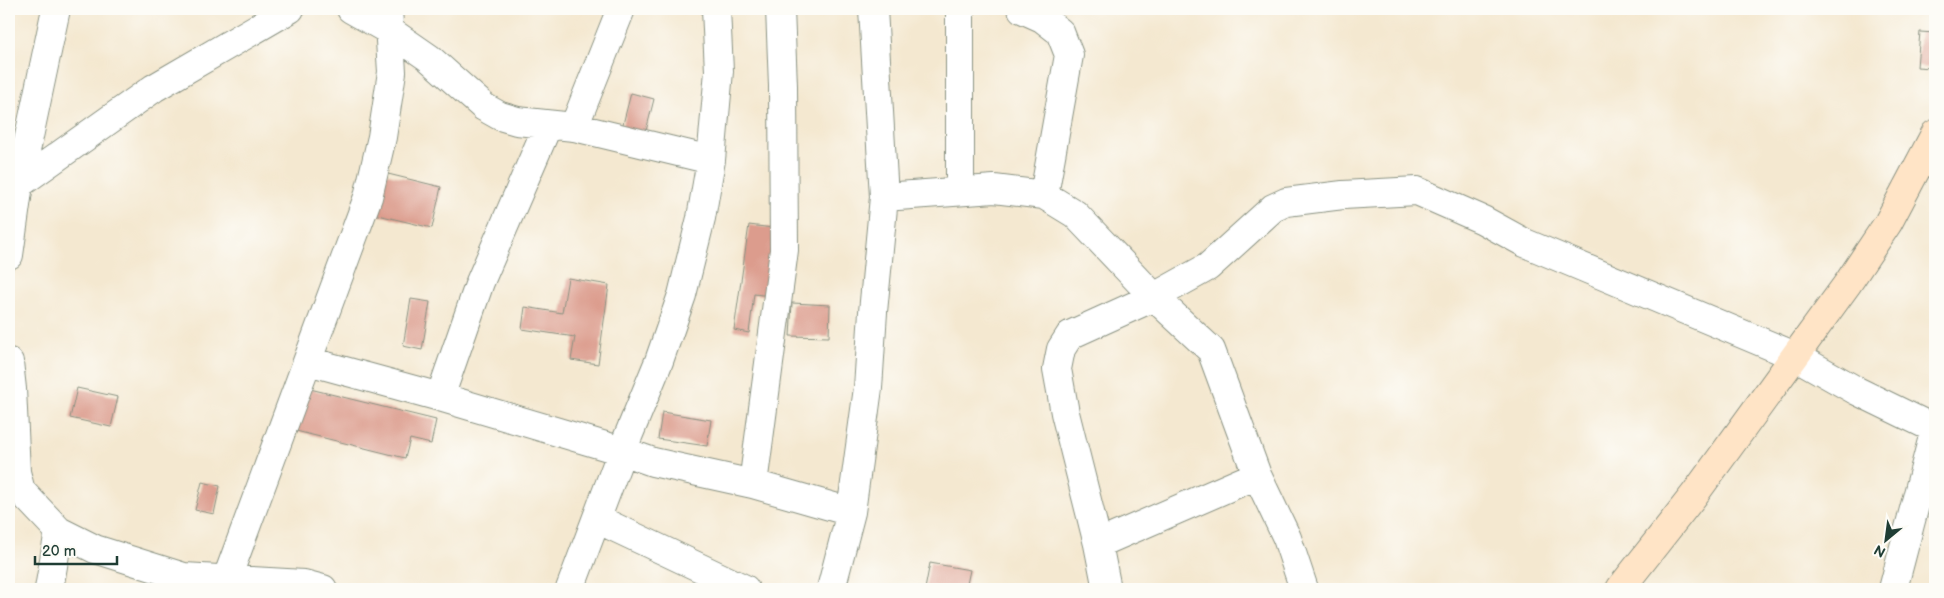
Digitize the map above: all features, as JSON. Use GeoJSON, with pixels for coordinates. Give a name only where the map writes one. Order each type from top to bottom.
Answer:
{"type":"FeatureCollection","features":[{"type":"Feature","properties":{"kind":"street"},"geometry":{"type":"LineString","coordinates":[[9,255],[19,184],[56,9]]}},
{"type":"Feature","properties":{"kind":"street"},"geometry":{"type":"LineString","coordinates":[[19,184],[154,88],[290,9]]}},
{"type":"Feature","properties":{"kind":"street"},"geometry":{"type":"LineString","coordinates":[[351,9],[389,20],[429,58],[492,111],[517,121],[561,126],[711,160]]}},
{"type":"Feature","properties":{"kind":"street"},"geometry":{"type":"LineString","coordinates":[[440,397],[480,282],[621,9]]}},
{"type":"Feature","properties":{"kind":"street"},"geometry":{"type":"LineString","coordinates":[[570,589],[622,451],[659,361],[682,295],[701,218],[711,160],[719,71],[716,9]]}},
{"type":"Feature","properties":{"kind":"street"},"geometry":{"type":"LineString","coordinates":[[752,484],[784,250],[784,86],[780,9]]}},
{"type":"Feature","properties":{"kind":"street"},"geometry":{"type":"LineString","coordinates":[[831,589],[851,512],[868,388],[884,197],[873,9]]}},
{"type":"Feature","properties":{"kind":"street"},"geometry":{"type":"LineString","coordinates":[[960,9],[960,191]]}},
{"type":"Feature","properties":{"kind":"street"},"geometry":{"type":"LineString","coordinates":[[1022,9],[1042,18],[1060,32],[1069,55],[1044,195]]}},
{"type":"Feature","properties":{"kind":"street"},"geometry":{"type":"LineString","coordinates":[[226,585],[308,361],[326,305],[358,229],[376,166],[392,72],[389,20]]}},
{"type":"Feature","properties":{"kind":"street"},"geometry":{"type":"LineString","coordinates":[[1620,589],[1694,495],[1848,283],[1888,223],[1935,134]]}},
{"type":"Feature","properties":{"kind":"street"},"geometry":{"type":"LineString","coordinates":[[884,197],[994,189],[1044,195],[1075,214],[1154,297],[1211,350],[1257,475],[1287,538],[1304,589]]}},
{"type":"Feature","properties":{"kind":"street"},"geometry":{"type":"LineString","coordinates":[[1106,589],[1098,544],[1065,413],[1057,369],[1061,348],[1070,335],[1154,297],[1208,267],[1273,208],[1286,202],[1343,195],[1417,191],[1483,220],[1525,244],[1795,356],[1857,391],[1935,429],[1894,589]]}},
{"type":"Feature","properties":{"kind":"street"},"geometry":{"type":"LineString","coordinates":[[308,361],[440,397],[653,462],[752,484],[851,512]]}},
{"type":"Feature","properties":{"kind":"street"},"geometry":{"type":"LineString","coordinates":[[9,362],[16,472],[15,489],[59,531],[95,550],[184,577],[226,585],[304,584],[323,589]]}},
{"type":"Feature","properties":{"kind":"street"},"geometry":{"type":"LineString","coordinates":[[1098,544],[1257,475]]}},
{"type":"Feature","properties":{"kind":"street"},"geometry":{"type":"LineString","coordinates":[[597,519],[745,589]]}},
{"type":"Feature","properties":{"kind":"street"},"geometry":{"type":"LineString","coordinates":[[49,589],[59,531]]}},
{"type":"Feature","properties":{"kind":"building"},"geometry":{"type":"Polygon","coordinates":[[[1920,32],[1935,33],[1931,68],[1917,67],[1920,32]]]}},
{"type":"Feature","properties":{"kind":"building"},"geometry":{"type":"Polygon","coordinates":[[[631,93],[654,99],[644,139],[621,132],[631,93]]]}},
{"type":"Feature","properties":{"kind":"building"},"geometry":{"type":"Polygon","coordinates":[[[384,173],[441,187],[432,228],[374,214],[384,173]]]}},
{"type":"Feature","properties":{"kind":"building"},"geometry":{"type":"Polygon","coordinates":[[[749,225],[781,229],[771,296],[754,294],[749,333],[734,330],[749,225]]]}},
{"type":"Feature","properties":{"kind":"building"},"geometry":{"type":"Polygon","coordinates":[[[568,278],[609,285],[598,364],[571,360],[575,337],[522,329],[525,307],[562,313],[568,278]]]}},
{"type":"Feature","properties":{"kind":"building"},"geometry":{"type":"Polygon","coordinates":[[[411,299],[430,302],[422,350],[403,346],[411,299]]]}},
{"type":"Feature","properties":{"kind":"building"},"geometry":{"type":"Polygon","coordinates":[[[792,303],[830,305],[829,337],[790,336],[792,303]]]}},
{"type":"Feature","properties":{"kind":"building"},"geometry":{"type":"Polygon","coordinates":[[[77,388],[118,397],[111,427],[70,418],[77,388]]]}},
{"type":"Feature","properties":{"kind":"building"},"geometry":{"type":"Polygon","coordinates":[[[306,388],[436,420],[431,444],[410,439],[405,458],[296,431],[306,388]]]}},
{"type":"Feature","properties":{"kind":"building"},"geometry":{"type":"Polygon","coordinates":[[[662,412],[711,420],[707,446],[658,439],[662,412]]]}},
{"type":"Feature","properties":{"kind":"building"},"geometry":{"type":"Polygon","coordinates":[[[202,482],[220,486],[214,514],[195,510],[202,482]]]}},
{"type":"Feature","properties":{"kind":"building"},"geometry":{"type":"Polygon","coordinates":[[[930,563],[970,570],[966,589],[925,589],[930,563]]]}}]}
